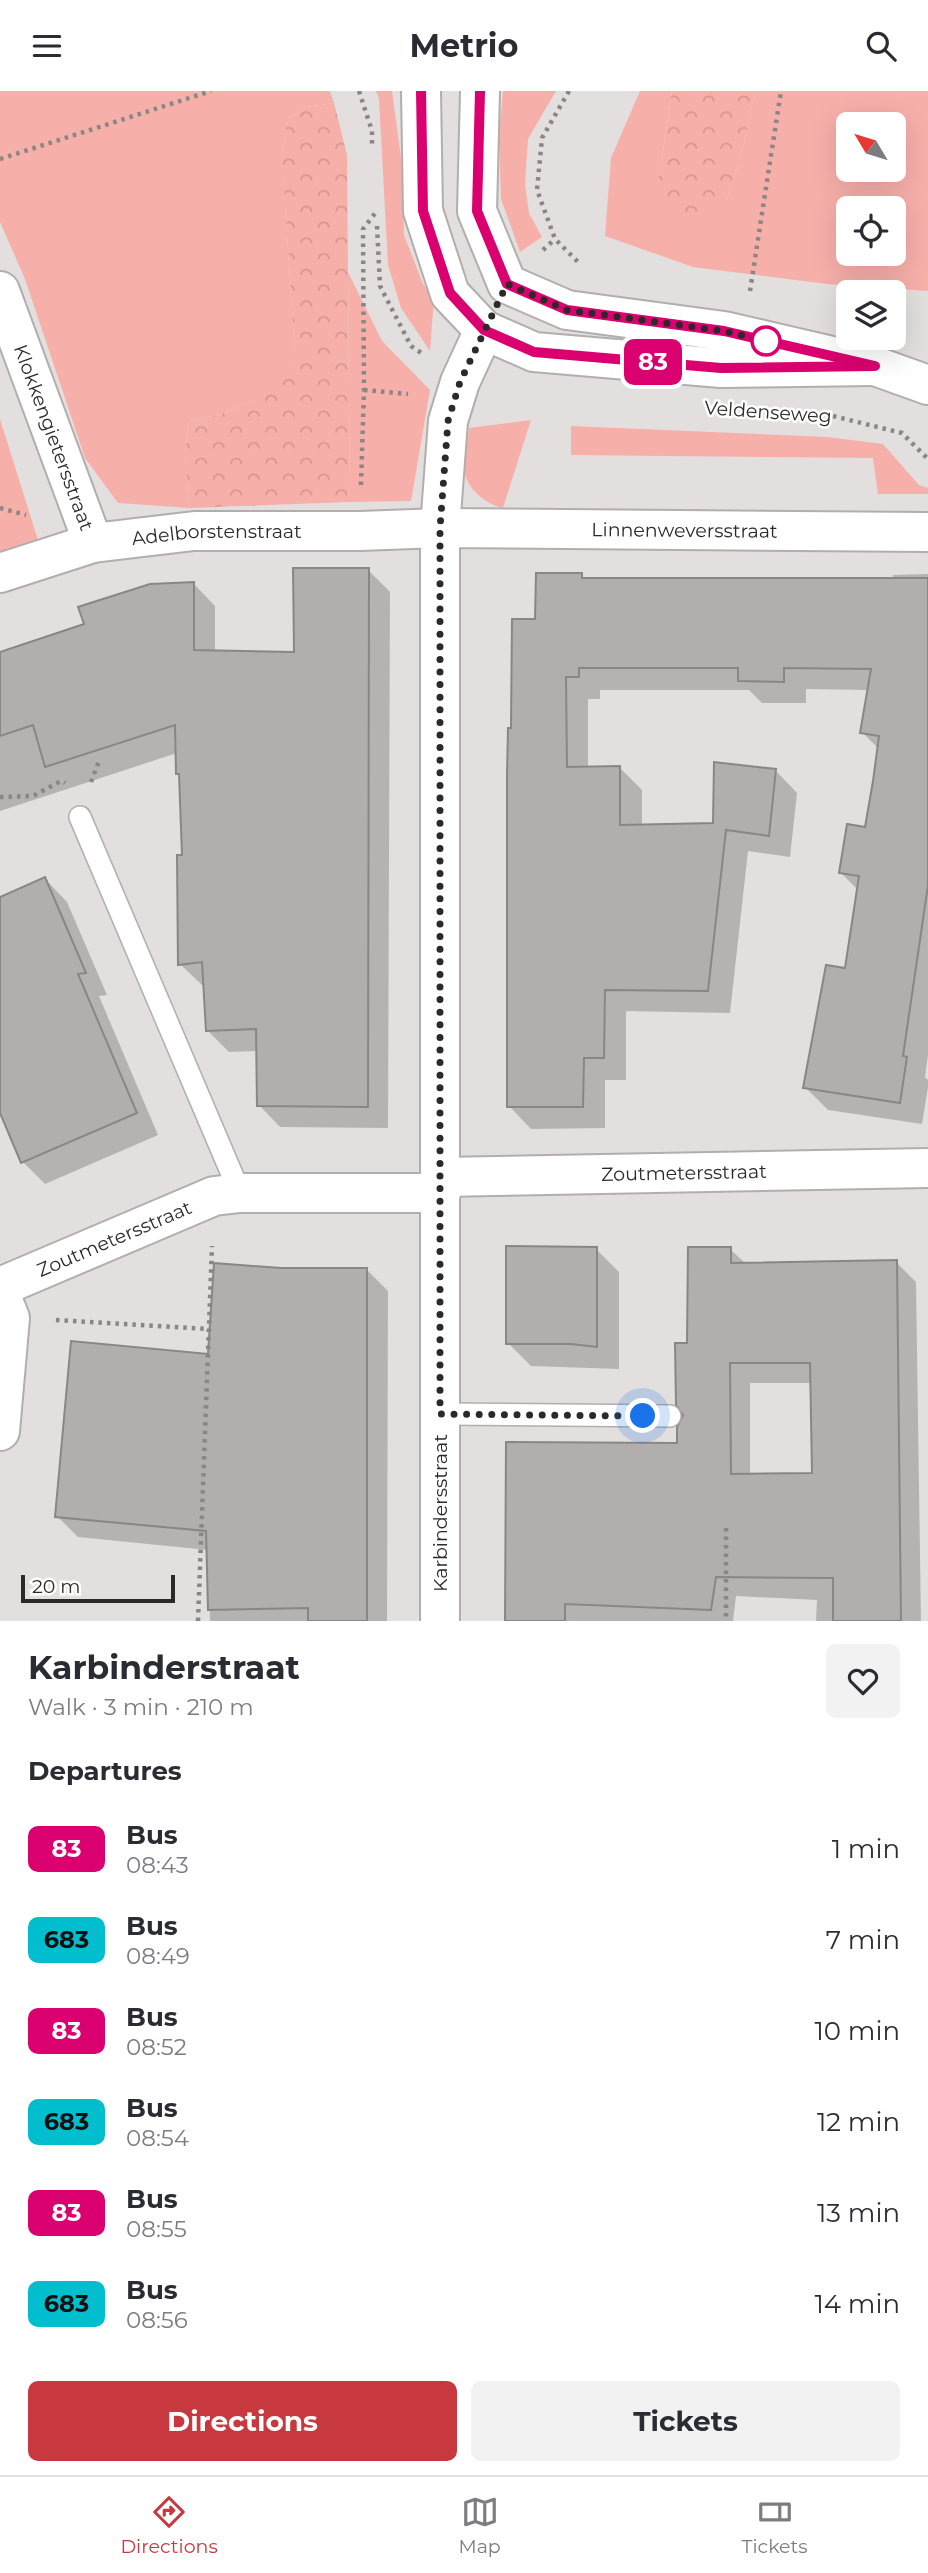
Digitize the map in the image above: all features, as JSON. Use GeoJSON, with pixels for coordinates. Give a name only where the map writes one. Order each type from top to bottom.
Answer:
{"type":"FeatureCollection","features":[{"type":"Feature","properties":{"kind":"street"},"geometry":{"type":"LineString","coordinates":[[421,91],[423,211],[450,293],[484,330],[534,352],[721,368],[875,366]]}},
{"type":"Feature","properties":{"kind":"street"},"geometry":{"type":"LineString","coordinates":[[480,91],[477,211],[507,284],[567,310],[724,331],[875,366],[928,384]]}},
{"type":"Feature","properties":{"kind":"street","name":"Karbindersstraat"},"geometry":{"type":"LineString","coordinates":[[440,1621],[440,528],[448,421],[460,382],[507,284]]}},
{"type":"Feature","properties":{"kind":"street","name":"Klokkengietersstraat"},"geometry":{"type":"LineString","coordinates":[[0,291],[93,544]]}},
{"type":"Feature","properties":{"kind":"street","name":"Adelborstenstraat"},"geometry":{"type":"LineString","coordinates":[[0,573],[93,544],[194,531],[440,528]]}},
{"type":"Feature","properties":{"kind":"street","name":"Linnenweversstraat"},"geometry":{"type":"LineString","coordinates":[[440,528],[928,532]]}},
{"type":"Feature","properties":{"kind":"street","name":"Zoutmetersstraat"},"geometry":{"type":"LineString","coordinates":[[3,1299],[227,1195],[928,1168]]}},
{"type":"Feature","properties":{"kind":"street"},"geometry":{"type":"LineString","coordinates":[[0,1431],[3,1299]]}},
{"type":"Feature","properties":{"kind":"lane"},"geometry":{"type":"LineString","coordinates":[[80,817],[227,1195]]}},
{"type":"Feature","properties":{"kind":"lane"},"geometry":{"type":"LineString","coordinates":[[440,1414],[670,1416]]}},
{"type":"Feature","properties":{"kind":"path"},"geometry":{"type":"LineString","coordinates":[[0,159],[211,91]]}},
{"type":"Feature","properties":{"kind":"path"},"geometry":{"type":"LineString","coordinates":[[569,91],[542,138],[537,190],[555,239],[583,267]]}},
{"type":"Feature","properties":{"kind":"path"},"geometry":{"type":"LineString","coordinates":[[749,302],[781,91]]}},
{"type":"Feature","properties":{"kind":"path"},"geometry":{"type":"LineString","coordinates":[[360,531],[364,390],[363,229],[376,212]]}},
{"type":"Feature","properties":{"kind":"path","name":"Veldenseweg"},"geometry":{"type":"LineString","coordinates":[[830,415],[902,433],[928,459]]}},
{"type":"Feature","properties":{"kind":"path"},"geometry":{"type":"LineString","coordinates":[[88,785],[94,780],[99,761]]}},
{"type":"Feature","properties":{"kind":"path"},"geometry":{"type":"LineString","coordinates":[[198,1621],[209,1329],[227,1195]]}},
{"type":"Feature","properties":{"kind":"path"},"geometry":{"type":"LineString","coordinates":[[3,1299],[209,1329]]}},
{"type":"Feature","properties":{"kind":"path"},"geometry":{"type":"LineString","coordinates":[[726,1528],[726,1621]]}},
{"type":"Feature","properties":{"kind":"green space"},"geometry":{"type":"Polygon","coordinates":[[[0,91],[330,91],[334,103],[306,107],[287,120],[282,158],[295,355],[267,396],[218,415],[189,421],[185,455],[189,508],[118,503],[85,458],[25,279],[0,222],[0,91]]]}},
{"type":"Feature","properties":{"kind":"green space"},"geometry":{"type":"Polygon","coordinates":[[[376,91],[392,91],[402,165],[404,235],[423,284],[434,298],[430,351],[401,308],[388,265],[379,99],[376,91]]]}},
{"type":"Feature","properties":{"kind":"green space"},"geometry":{"type":"Polygon","coordinates":[[[503,91],[556,91],[528,139],[525,184],[529,213],[542,237],[520,252],[501,199],[499,135],[503,91]]]}},
{"type":"Feature","properties":{"kind":"green space"},"geometry":{"type":"Polygon","coordinates":[[[640,91],[672,91],[658,185],[727,200],[744,144],[755,91],[928,91],[928,291],[906,289],[906,280],[836,280],[836,285],[693,267],[605,236],[611,158],[640,91]]]}},
{"type":"Feature","properties":{"kind":"green space"},"geometry":{"type":"Polygon","coordinates":[[[672,91],[755,91],[744,144],[727,200],[710,220],[690,224],[669,216],[658,185],[672,91]]]}},
{"type":"Feature","properties":{"kind":"green space"},"geometry":{"type":"Polygon","coordinates":[[[334,103],[347,155],[350,502],[189,508],[185,455],[189,421],[218,415],[266,396],[295,355],[282,158],[287,120],[306,107],[334,103]]]}},
{"type":"Feature","properties":{"kind":"green space"},"geometry":{"type":"Polygon","coordinates":[[[348,272],[382,341],[430,390],[411,501],[350,502],[348,272]]]}},
{"type":"Feature","properties":{"kind":"green space"},"geometry":{"type":"Polygon","coordinates":[[[0,419],[38,540],[0,552],[0,419]]]}},
{"type":"Feature","properties":{"kind":"green space"},"geometry":{"type":"Polygon","coordinates":[[[531,420],[503,508],[496,506],[483,499],[468,483],[464,464],[469,428],[531,420]]]}},
{"type":"Feature","properties":{"kind":"green space"},"geometry":{"type":"Polygon","coordinates":[[[571,426],[827,437],[883,444],[919,485],[928,488],[928,494],[878,494],[873,458],[571,455],[571,426]]]}},
{"type":"Feature","properties":{"kind":"building"},"geometry":{"type":"Polygon","coordinates":[[[293,568],[369,568],[368,1107],[257,1106],[256,1029],[206,1031],[202,962],[178,965],[177,855],[182,855],[175,725],[45,767],[33,725],[0,736],[0,652],[84,624],[78,607],[150,584],[194,582],[194,650],[294,652],[293,568]]]}},
{"type":"Feature","properties":{"kind":"building"},"geometry":{"type":"Polygon","coordinates":[[[536,573],[582,573],[582,578],[928,578],[928,885],[903,1056],[907,1057],[900,1103],[803,1088],[826,965],[845,968],[859,876],[839,873],[847,824],[865,827],[873,781],[879,736],[860,733],[871,669],[784,668],[784,682],[738,681],[738,668],[579,668],[579,677],[566,677],[567,767],[620,766],[620,825],[713,823],[714,762],[776,769],[769,836],[726,830],[708,991],[605,990],[604,1058],[584,1058],[583,1107],[507,1107],[507,775],[508,728],[511,728],[512,619],[535,619],[536,573]]]}},
{"type":"Feature","properties":{"kind":"building"},"geometry":{"type":"Polygon","coordinates":[[[45,877],[86,973],[78,974],[137,1113],[21,1163],[0,1113],[0,897],[45,877]]]}},
{"type":"Feature","properties":{"kind":"building"},"geometry":{"type":"Polygon","coordinates":[[[506,1246],[597,1247],[597,1347],[571,1344],[506,1344],[506,1246]]]}},
{"type":"Feature","properties":{"kind":"building"},"geometry":{"type":"Polygon","coordinates":[[[688,1247],[731,1247],[731,1263],[897,1260],[901,1621],[833,1621],[833,1578],[716,1577],[711,1610],[565,1604],[565,1621],[505,1621],[506,1442],[677,1443],[677,1427],[683,1415],[676,1405],[675,1343],[687,1343],[688,1247]],[[730,1363],[731,1474],[812,1473],[810,1363],[730,1363]]]}},
{"type":"Feature","properties":{"kind":"building"},"geometry":{"type":"Polygon","coordinates":[[[214,1263],[281,1268],[367,1268],[367,1621],[308,1621],[308,1608],[208,1610],[206,1531],[55,1517],[71,1341],[208,1354],[214,1263]]]}},
{"type":"Feature","properties":{"kind":"bus line","name":"83"},"geometry":{"type":"LineString","coordinates":[[421,91],[423,211],[450,293],[484,330],[534,352],[721,368],[875,366],[724,331],[567,310],[507,284],[477,211],[480,91]]}},
{"type":"Feature","properties":{"kind":"route"},"geometry":{"type":"LineString","coordinates":[[643,1416],[440,1414],[440,528],[448,421],[460,382],[507,284],[567,310],[724,331],[774,343],[766,341]]}}]}
